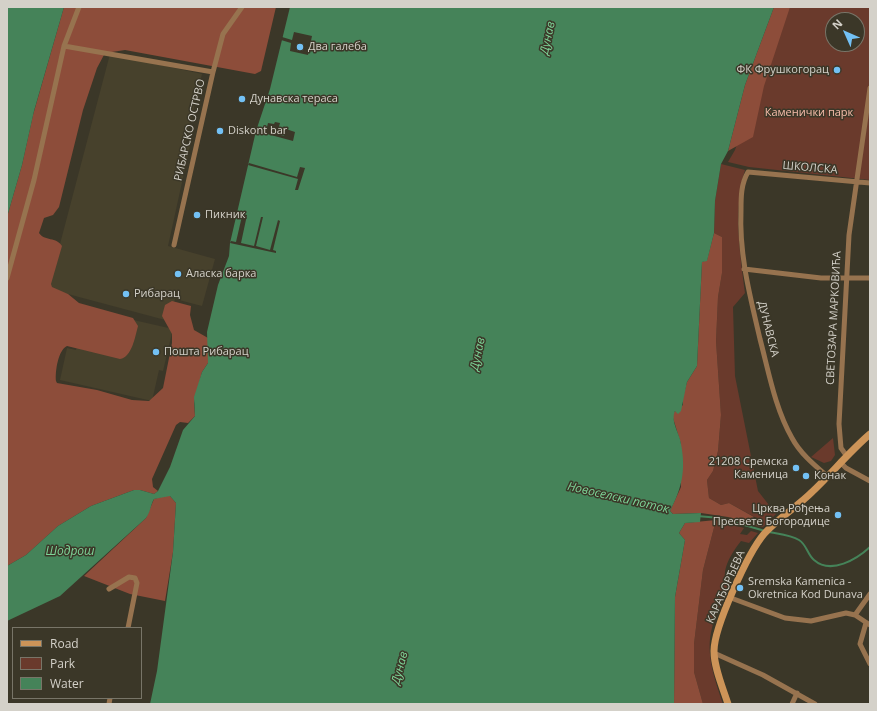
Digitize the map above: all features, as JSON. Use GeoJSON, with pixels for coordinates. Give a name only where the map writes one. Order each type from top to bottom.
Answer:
{"type":"FeatureCollection","features":[{"type":"Feature","properties":{"kind":"main road","name":"КАРАЂОРЂЕВА"},"geometry":{"type":"LineString","coordinates":[[728,704],[714,654],[718,632],[731,598],[763,535],[802,502],[846,454],[870,434]]}},
{"type":"Feature","properties":{"kind":"street"},"geometry":{"type":"LineString","coordinates":[[7,278],[34,180],[64,46],[79,7]]}},
{"type":"Feature","properties":{"kind":"street"},"geometry":{"type":"LineString","coordinates":[[212,72],[223,34],[242,7]]}},
{"type":"Feature","properties":{"kind":"street","name":"РИБАРСКО ОСТРВО"},"geometry":{"type":"LineString","coordinates":[[64,46],[212,72],[174,244]]}},
{"type":"Feature","properties":{"kind":"street","name":"СВЕТОЗАРА МАРКОВИЋА"},"geometry":{"type":"LineString","coordinates":[[846,454],[841,448],[839,424],[849,235],[870,88]]}},
{"type":"Feature","properties":{"kind":"street","name":"ШКОЛСКА"},"geometry":{"type":"LineString","coordinates":[[748,172],[870,184]]}},
{"type":"Feature","properties":{"kind":"street","name":"ДУНАВСКА"},"geometry":{"type":"LineString","coordinates":[[748,172],[741,188],[740,246],[772,389],[783,417],[799,450],[827,476]]}},
{"type":"Feature","properties":{"kind":"street"},"geometry":{"type":"LineString","coordinates":[[744,269],[847,279],[870,278]]}},
{"type":"Feature","properties":{"kind":"street"},"geometry":{"type":"LineString","coordinates":[[840,462],[846,468],[870,481]]}},
{"type":"Feature","properties":{"kind":"street"},"geometry":{"type":"LineString","coordinates":[[109,589],[129,577],[135,578],[137,582],[128,627]]}},
{"type":"Feature","properties":{"kind":"street"},"geometry":{"type":"LineString","coordinates":[[855,615],[870,594]]}},
{"type":"Feature","properties":{"kind":"street"},"geometry":{"type":"LineString","coordinates":[[731,598],[776,616],[794,620],[811,621],[846,613],[855,615],[868,624],[860,644],[870,664]]}},
{"type":"Feature","properties":{"kind":"street"},"geometry":{"type":"LineString","coordinates":[[714,654],[763,675],[815,704]]}},
{"type":"Feature","properties":{"kind":"street"},"geometry":{"type":"LineString","coordinates":[[792,704],[797,693]]}},
{"type":"Feature","properties":{"kind":"shaded area"},"geometry":{"type":"Polygon","coordinates":[[[64,7],[276,7],[261,71],[255,74],[125,50],[105,53],[97,68],[83,110],[59,207],[53,215],[44,218],[39,233],[44,237],[57,241],[62,246],[51,284],[52,287],[68,294],[79,303],[133,318],[138,326],[130,351],[127,355],[120,359],[67,346],[64,348],[59,356],[56,381],[57,383],[97,390],[132,400],[149,401],[163,388],[172,343],[172,334],[162,316],[165,305],[172,301],[191,306],[190,315],[194,330],[208,338],[208,363],[202,372],[194,403],[195,416],[188,423],[180,422],[176,425],[152,479],[153,487],[158,491],[154,494],[134,490],[91,506],[58,526],[26,555],[7,566],[7,217],[22,165],[33,115],[64,7]]]}},
{"type":"Feature","properties":{"kind":"shaded area"},"geometry":{"type":"Polygon","coordinates":[[[774,7],[790,7],[764,86],[753,137],[728,151],[745,85],[774,7]]]}},
{"type":"Feature","properties":{"kind":"shaded area"},"geometry":{"type":"Polygon","coordinates":[[[110,54],[202,74],[185,144],[190,146],[168,246],[215,259],[202,306],[175,299],[169,321],[34,285],[60,244],[110,54]]]}},
{"type":"Feature","properties":{"kind":"shaded area"},"geometry":{"type":"Polygon","coordinates":[[[714,233],[722,237],[722,273],[718,297],[716,341],[721,415],[718,451],[713,471],[707,480],[709,498],[721,505],[729,503],[754,517],[747,523],[728,517],[701,513],[673,514],[670,511],[681,487],[681,444],[673,418],[673,413],[683,405],[683,397],[687,382],[697,366],[702,262],[707,260],[714,233]]]}},
{"type":"Feature","properties":{"kind":"shaded area"},"geometry":{"type":"Polygon","coordinates":[[[85,309],[173,329],[163,371],[159,370],[152,401],[60,380],[67,348],[76,350],[85,309]]]}},
{"type":"Feature","properties":{"kind":"shaded area"},"geometry":{"type":"Polygon","coordinates":[[[170,496],[176,503],[173,552],[165,601],[130,594],[84,576],[146,518],[154,499],[170,496]]]}},
{"type":"Feature","properties":{"kind":"shaded area"},"geometry":{"type":"Polygon","coordinates":[[[716,520],[703,570],[694,644],[694,672],[703,704],[674,704],[675,597],[685,540],[679,533],[685,523],[716,520]]]}},
{"type":"Feature","properties":{"kind":"green space","name":"Каменички парк"},"geometry":{"type":"Polygon","coordinates":[[[783,7],[870,7],[870,180],[749,167],[728,162],[735,150],[783,7]]]}},
{"type":"Feature","properties":{"kind":"green space"},"geometry":{"type":"Polygon","coordinates":[[[721,164],[745,170],[741,185],[738,216],[745,293],[733,307],[735,376],[758,491],[776,514],[763,527],[755,526],[760,520],[729,503],[721,505],[709,498],[707,480],[713,471],[718,451],[721,415],[716,341],[718,297],[722,273],[722,237],[714,233],[715,201],[721,164]]]}},
{"type":"Feature","properties":{"kind":"green space"},"geometry":{"type":"Polygon","coordinates":[[[833,438],[835,455],[831,461],[824,463],[811,457],[833,438]]]}},
{"type":"Feature","properties":{"kind":"green space"},"geometry":{"type":"Polygon","coordinates":[[[716,520],[744,528],[740,534],[747,535],[751,531],[758,533],[749,543],[741,541],[727,563],[725,575],[728,587],[713,623],[710,638],[710,657],[723,704],[703,704],[694,672],[694,644],[703,570],[716,520]]]}},
{"type":"Feature","properties":{"kind":"water"},"geometry":{"type":"Polygon","coordinates":[[[7,7],[64,7],[34,111],[22,165],[7,217],[7,7]]]}},
{"type":"Feature","properties":{"kind":"water"},"geometry":{"type":"Polygon","coordinates":[[[290,7],[774,7],[745,85],[728,151],[721,164],[715,201],[714,233],[707,261],[702,262],[697,366],[687,382],[681,411],[678,414],[675,411],[674,415],[674,423],[681,444],[683,471],[680,487],[670,511],[673,514],[701,513],[700,522],[685,523],[679,533],[685,540],[675,597],[674,704],[150,704],[157,671],[173,552],[176,503],[170,496],[154,499],[146,518],[60,596],[7,621],[7,566],[26,555],[58,526],[91,506],[134,490],[154,494],[158,491],[170,467],[183,430],[195,416],[194,397],[202,372],[208,363],[207,332],[218,285],[229,256],[230,243],[256,131],[270,89],[290,7]]]}},
{"type":"Feature","properties":{"kind":"pier","name":"Два галеба"},"geometry":{"type":"Polygon","coordinates":[[[294,32],[312,36],[308,55],[290,51],[291,43],[281,40],[282,37],[292,40],[294,32]]]}},
{"type":"Feature","properties":{"kind":"pier"},"geometry":{"type":"Polygon","coordinates":[[[275,122],[280,123],[277,134],[284,136],[286,129],[295,132],[293,141],[256,131],[257,129],[266,131],[268,123],[274,124],[275,122]]]}},
{"type":"Feature","properties":{"kind":"pier"},"geometry":{"type":"Polygon","coordinates":[[[249,163],[297,177],[300,167],[305,168],[298,190],[295,190],[298,179],[248,165],[249,163]]]}},
{"type":"Feature","properties":{"kind":"pier"},"geometry":{"type":"Polygon","coordinates":[[[238,212],[247,215],[241,243],[254,246],[261,217],[263,217],[256,246],[270,250],[278,220],[280,221],[273,250],[276,251],[276,253],[230,243],[231,241],[236,242],[242,216],[237,215],[238,212]]]}},
{"type":"Feature","properties":{"kind":"waterway","name":"Новоселски поток"},"geometry":{"type":"LineString","coordinates":[[697,516],[720,518],[765,531]]}},
{"type":"Feature","properties":{"kind":"waterway","name":"Новоселски поток"},"geometry":{"type":"LineString","coordinates":[[769,532],[796,538],[804,544],[814,560],[828,566],[844,564],[865,552],[870,547]]}},
{"type":"Feature","properties":{"kind":"place","name":"Два галеба"},"geometry":{"type":"Point","coordinates":[300,47]}},
{"type":"Feature","properties":{"kind":"place","name":"ФК Фрушкогорац"},"geometry":{"type":"Point","coordinates":[837,70]}},
{"type":"Feature","properties":{"kind":"place","name":"Дунавска тераса"},"geometry":{"type":"Point","coordinates":[242,99]}},
{"type":"Feature","properties":{"kind":"place","name":"Diskont bar"},"geometry":{"type":"Point","coordinates":[220,131]}},
{"type":"Feature","properties":{"kind":"place","name":"Пикник"},"geometry":{"type":"Point","coordinates":[197,215]}},
{"type":"Feature","properties":{"kind":"place","name":"Аласка барка"},"geometry":{"type":"Point","coordinates":[178,274]}},
{"type":"Feature","properties":{"kind":"place","name":"Рибарац"},"geometry":{"type":"Point","coordinates":[126,294]}},
{"type":"Feature","properties":{"kind":"place","name":"Пошта Рибарац"},"geometry":{"type":"Point","coordinates":[156,352]}},
{"type":"Feature","properties":{"kind":"place","name":"21208 Сремска Каменица"},"geometry":{"type":"Point","coordinates":[796,468]}},
{"type":"Feature","properties":{"kind":"place","name":"Конак"},"geometry":{"type":"Point","coordinates":[806,476]}},
{"type":"Feature","properties":{"kind":"place","name":"Црква Рођења Пресвете Богородице"},"geometry":{"type":"Point","coordinates":[838,515]}},
{"type":"Feature","properties":{"kind":"place","name":"Sremska Kamenica - Okretnica Kod Dunava"},"geometry":{"type":"Point","coordinates":[740,588]}},
{"type":"Feature","properties":{"kind":"water label","name":"Дунав"},"geometry":{"type":"Point","coordinates":[548,38]}},
{"type":"Feature","properties":{"kind":"water label","name":"Дунав"},"geometry":{"type":"Point","coordinates":[478,354]}},
{"type":"Feature","properties":{"kind":"water label","name":"Шодрош"},"geometry":{"type":"Point","coordinates":[70,552]}},
{"type":"Feature","properties":{"kind":"water label","name":"Дунав"},"geometry":{"type":"Point","coordinates":[400,668]}}]}
